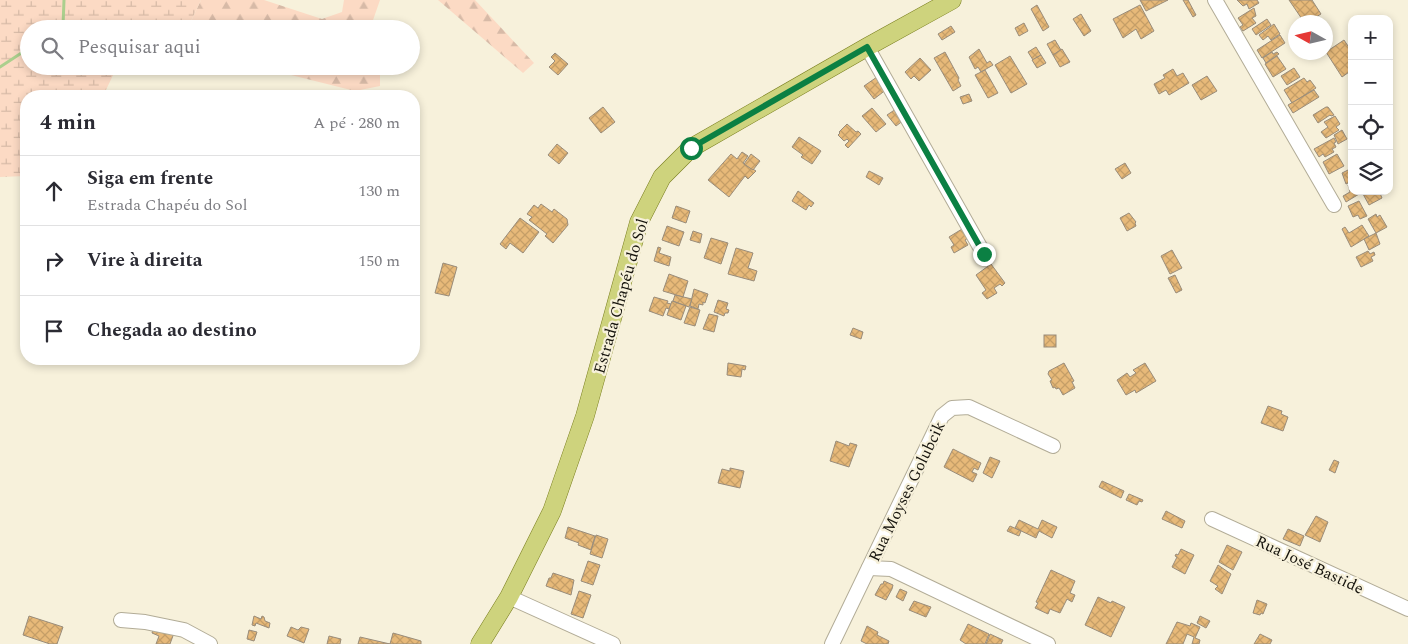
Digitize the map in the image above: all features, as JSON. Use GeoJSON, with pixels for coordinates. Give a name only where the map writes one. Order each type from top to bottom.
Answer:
{"type":"FeatureCollection","features":[{"type":"Feature","properties":{"kind":"main road","name":"Estrada Chapéu do Sol"},"geometry":{"type":"LineString","coordinates":[[480,644],[509,597],[552,511],[585,416],[639,222],[662,177],[691,148],[952,0]]}},
{"type":"Feature","properties":{"kind":"street"},"geometry":{"type":"LineString","coordinates":[[1215,0],[1334,205]]}},
{"type":"Feature","properties":{"kind":"street"},"geometry":{"type":"LineString","coordinates":[[867,47],[984,254]]}},
{"type":"Feature","properties":{"kind":"street","name":"Rua Moyses Golubcik"},"geometry":{"type":"LineString","coordinates":[[832,644],[942,416],[952,408],[969,407],[1053,446]]}},
{"type":"Feature","properties":{"kind":"street","name":"Rua José Bastide"},"geometry":{"type":"LineString","coordinates":[[1212,519],[1408,609]]}},
{"type":"Feature","properties":{"kind":"street","name":"Rua Moyses Golubcik"},"geometry":{"type":"LineString","coordinates":[[869,568],[891,569],[1048,644]]}},
{"type":"Feature","properties":{"kind":"street"},"geometry":{"type":"LineString","coordinates":[[509,597],[613,644]]}},
{"type":"Feature","properties":{"kind":"street"},"geometry":{"type":"LineString","coordinates":[[121,620],[145,622],[184,630],[210,644]]}},
{"type":"Feature","properties":{"kind":"green space"},"geometry":{"type":"Polygon","coordinates":[[[0,0],[201,0],[191,20],[20,20],[20,75],[113,75],[106,90],[20,90],[20,176],[0,177],[0,0]]]}},
{"type":"Feature","properties":{"kind":"green space"},"geometry":{"type":"Polygon","coordinates":[[[201,0],[264,0],[322,19],[342,12],[344,0],[380,0],[373,20],[192,19],[201,0]]]}},
{"type":"Feature","properties":{"kind":"green space"},"geometry":{"type":"Polygon","coordinates":[[[438,0],[475,0],[534,63],[523,73],[438,0]]]}},
{"type":"Feature","properties":{"kind":"green space"},"geometry":{"type":"Polygon","coordinates":[[[291,75],[380,75],[380,86],[351,90],[291,75]]]}},
{"type":"Feature","properties":{"kind":"building"},"geometry":{"type":"Polygon","coordinates":[[[1140,0],[1168,0],[1146,11],[1140,0]]]}},
{"type":"Feature","properties":{"kind":"building"},"geometry":{"type":"Polygon","coordinates":[[[1183,0],[1188,0],[1196,15],[1193,17],[1183,0]]]}},
{"type":"Feature","properties":{"kind":"building"},"geometry":{"type":"Polygon","coordinates":[[[1237,0],[1257,0],[1259,3],[1249,9],[1247,4],[1243,6],[1237,0]]]}},
{"type":"Feature","properties":{"kind":"building"},"geometry":{"type":"Polygon","coordinates":[[[1289,0],[1312,0],[1321,14],[1319,15],[1299,15],[1289,0]]]}},
{"type":"Feature","properties":{"kind":"building"},"geometry":{"type":"Polygon","coordinates":[[[1037,5],[1049,27],[1043,31],[1031,9],[1037,5]]]}},
{"type":"Feature","properties":{"kind":"building"},"geometry":{"type":"Polygon","coordinates":[[[1140,5],[1154,31],[1141,39],[1136,29],[1123,38],[1113,19],[1140,5]]]}},
{"type":"Feature","properties":{"kind":"building"},"geometry":{"type":"Polygon","coordinates":[[[1254,8],[1256,16],[1252,18],[1256,23],[1243,31],[1240,27],[1243,25],[1238,18],[1254,8]]]}},
{"type":"Feature","properties":{"kind":"building"},"geometry":{"type":"Polygon","coordinates":[[[1081,14],[1091,31],[1084,36],[1073,19],[1081,14]]]}},
{"type":"Feature","properties":{"kind":"building"},"geometry":{"type":"Polygon","coordinates":[[[1267,19],[1271,25],[1256,35],[1252,29],[1267,19]]]}},
{"type":"Feature","properties":{"kind":"building"},"geometry":{"type":"Polygon","coordinates":[[[1024,23],[1028,31],[1019,36],[1015,28],[1024,23]]]}},
{"type":"Feature","properties":{"kind":"building"},"geometry":{"type":"Polygon","coordinates":[[[1274,24],[1280,34],[1271,40],[1268,36],[1263,40],[1259,35],[1274,24]]]}},
{"type":"Feature","properties":{"kind":"building"},"geometry":{"type":"Polygon","coordinates":[[[951,26],[955,32],[942,40],[938,34],[951,26]]]}},
{"type":"Feature","properties":{"kind":"building"},"geometry":{"type":"Polygon","coordinates":[[[1280,35],[1285,43],[1262,58],[1257,50],[1280,35]]]}},
{"type":"Feature","properties":{"kind":"building"},"geometry":{"type":"Polygon","coordinates":[[[1055,40],[1061,50],[1053,55],[1047,44],[1055,40]]]}},
{"type":"Feature","properties":{"kind":"building"},"geometry":{"type":"Polygon","coordinates":[[[1344,40],[1348,46],[1348,73],[1342,77],[1331,60],[1333,60],[1333,47],[1344,40]]]}},
{"type":"Feature","properties":{"kind":"building"},"geometry":{"type":"Polygon","coordinates":[[[1036,47],[1041,55],[1033,60],[1028,52],[1036,47]]]}},
{"type":"Feature","properties":{"kind":"building"},"geometry":{"type":"Polygon","coordinates":[[[979,49],[987,63],[990,61],[993,65],[981,72],[978,67],[975,69],[969,57],[979,49]]]}},
{"type":"Feature","properties":{"kind":"building"},"geometry":{"type":"Polygon","coordinates":[[[1062,49],[1070,62],[1060,67],[1053,55],[1062,49]]]}},
{"type":"Feature","properties":{"kind":"building"},"geometry":{"type":"Polygon","coordinates":[[[945,52],[959,78],[961,86],[953,91],[934,58],[945,52]]]}},
{"type":"Feature","properties":{"kind":"building"},"geometry":{"type":"Polygon","coordinates":[[[1272,52],[1273,54],[1277,52],[1279,54],[1266,63],[1263,58],[1272,52]]]}},
{"type":"Feature","properties":{"kind":"building"},"geometry":{"type":"Polygon","coordinates":[[[555,53],[568,64],[558,75],[549,67],[555,61],[551,57],[555,53]]]}},
{"type":"Feature","properties":{"kind":"building"},"geometry":{"type":"Polygon","coordinates":[[[1041,55],[1046,63],[1037,68],[1032,60],[1041,55]]]}},
{"type":"Feature","properties":{"kind":"building"},"geometry":{"type":"Polygon","coordinates":[[[1010,56],[1027,84],[1011,93],[995,65],[1010,56]]]}},
{"type":"Feature","properties":{"kind":"building"},"geometry":{"type":"Polygon","coordinates":[[[1277,56],[1286,69],[1273,77],[1265,64],[1277,56]]]}},
{"type":"Feature","properties":{"kind":"building"},"geometry":{"type":"Polygon","coordinates":[[[920,58],[931,70],[919,81],[914,76],[911,79],[905,72],[920,58]]]}},
{"type":"Feature","properties":{"kind":"building"},"geometry":{"type":"Polygon","coordinates":[[[1294,68],[1300,77],[1287,85],[1281,76],[1294,68]]]}},
{"type":"Feature","properties":{"kind":"building"},"geometry":{"type":"Polygon","coordinates":[[[1173,69],[1177,76],[1183,73],[1189,83],[1169,95],[1166,90],[1159,94],[1154,84],[1165,78],[1163,75],[1173,69]]]}},
{"type":"Feature","properties":{"kind":"building"},"geometry":{"type":"Polygon","coordinates":[[[985,70],[998,93],[988,98],[975,75],[985,70]]]}},
{"type":"Feature","properties":{"kind":"building"},"geometry":{"type":"Polygon","coordinates":[[[1207,76],[1217,91],[1201,100],[1192,85],[1207,76]]]}},
{"type":"Feature","properties":{"kind":"building"},"geometry":{"type":"Polygon","coordinates":[[[877,77],[887,89],[874,99],[864,86],[877,77]]]}},
{"type":"Feature","properties":{"kind":"building"},"geometry":{"type":"Polygon","coordinates":[[[1304,78],[1307,82],[1310,80],[1316,88],[1292,103],[1284,90],[1304,78]]]}},
{"type":"Feature","properties":{"kind":"building"},"geometry":{"type":"Polygon","coordinates":[[[1314,90],[1319,97],[1293,113],[1288,105],[1314,90]]]}},
{"type":"Feature","properties":{"kind":"building"},"geometry":{"type":"Polygon","coordinates":[[[969,94],[972,101],[963,104],[960,97],[969,94]]]}},
{"type":"Feature","properties":{"kind":"building"},"geometry":{"type":"Polygon","coordinates":[[[603,107],[615,122],[601,133],[589,118],[603,107]]]}},
{"type":"Feature","properties":{"kind":"building"},"geometry":{"type":"Polygon","coordinates":[[[1326,107],[1334,115],[1330,115],[1318,123],[1313,115],[1326,107]]]}},
{"type":"Feature","properties":{"kind":"building"},"geometry":{"type":"Polygon","coordinates":[[[872,108],[886,124],[876,132],[862,116],[872,108]]]}},
{"type":"Feature","properties":{"kind":"building"},"geometry":{"type":"Polygon","coordinates":[[[896,109],[904,120],[896,126],[887,115],[896,109]]]}},
{"type":"Feature","properties":{"kind":"building"},"geometry":{"type":"Polygon","coordinates":[[[1335,116],[1340,124],[1336,127],[1339,130],[1326,138],[1321,132],[1328,127],[1324,122],[1335,116]]]}},
{"type":"Feature","properties":{"kind":"building"},"geometry":{"type":"Polygon","coordinates":[[[847,124],[861,134],[848,148],[845,145],[849,141],[847,139],[844,141],[838,135],[847,124]]]}},
{"type":"Feature","properties":{"kind":"building"},"geometry":{"type":"Polygon","coordinates":[[[1342,130],[1347,139],[1338,144],[1334,135],[1342,130]]]}},
{"type":"Feature","properties":{"kind":"building"},"geometry":{"type":"Polygon","coordinates":[[[799,137],[821,151],[812,164],[801,157],[803,155],[792,147],[799,137]]]}},
{"type":"Feature","properties":{"kind":"building"},"geometry":{"type":"Polygon","coordinates":[[[1334,138],[1336,147],[1332,149],[1334,152],[1325,157],[1323,154],[1319,157],[1314,149],[1334,138]]]}},
{"type":"Feature","properties":{"kind":"building"},"geometry":{"type":"Polygon","coordinates":[[[557,144],[568,153],[559,164],[548,155],[557,144]]]}},
{"type":"Feature","properties":{"kind":"building"},"geometry":{"type":"Polygon","coordinates":[[[742,152],[748,156],[743,163],[756,171],[748,179],[745,176],[729,197],[708,180],[731,154],[737,159],[742,152]]]}},
{"type":"Feature","properties":{"kind":"building"},"geometry":{"type":"Polygon","coordinates":[[[751,154],[760,161],[753,170],[744,164],[751,154]]]}},
{"type":"Feature","properties":{"kind":"building"},"geometry":{"type":"Polygon","coordinates":[[[1337,154],[1344,166],[1329,174],[1323,162],[1337,154]]]}},
{"type":"Feature","properties":{"kind":"building"},"geometry":{"type":"Polygon","coordinates":[[[1125,163],[1131,173],[1122,179],[1115,169],[1125,163]]]}},
{"type":"Feature","properties":{"kind":"building"},"geometry":{"type":"Polygon","coordinates":[[[1348,170],[1348,183],[1346,184],[1342,173],[1348,170]]]}},
{"type":"Feature","properties":{"kind":"building"},"geometry":{"type":"Polygon","coordinates":[[[869,171],[883,178],[879,185],[866,177],[869,171]]]}},
{"type":"Feature","properties":{"kind":"building"},"geometry":{"type":"Polygon","coordinates":[[[798,191],[814,203],[811,207],[809,205],[806,210],[792,201],[798,191]]]}},
{"type":"Feature","properties":{"kind":"building"},"geometry":{"type":"Polygon","coordinates":[[[1348,193],[1348,195],[1357,195],[1346,202],[1343,196],[1348,193]]]}},
{"type":"Feature","properties":{"kind":"building"},"geometry":{"type":"Polygon","coordinates":[[[1364,195],[1381,195],[1382,198],[1369,205],[1364,195]]]}},
{"type":"Feature","properties":{"kind":"building"},"geometry":{"type":"Polygon","coordinates":[[[1359,201],[1367,216],[1360,219],[1358,215],[1353,217],[1348,206],[1359,201]]]}},
{"type":"Feature","properties":{"kind":"building"},"geometry":{"type":"Polygon","coordinates":[[[541,204],[552,212],[554,209],[567,219],[568,225],[553,243],[545,236],[547,234],[529,220],[532,217],[527,214],[534,205],[538,208],[541,204]]]}},
{"type":"Feature","properties":{"kind":"building"},"geometry":{"type":"Polygon","coordinates":[[[676,206],[690,211],[686,223],[672,218],[676,206]]]}},
{"type":"Feature","properties":{"kind":"building"},"geometry":{"type":"Polygon","coordinates":[[[1129,213],[1136,222],[1136,226],[1127,231],[1120,218],[1129,213]]]}},
{"type":"Feature","properties":{"kind":"building"},"geometry":{"type":"Polygon","coordinates":[[[1376,214],[1377,217],[1380,215],[1387,227],[1376,233],[1368,219],[1376,214]]]}},
{"type":"Feature","properties":{"kind":"building"},"geometry":{"type":"Polygon","coordinates":[[[520,218],[539,232],[523,253],[510,243],[506,249],[500,244],[520,218]]]}},
{"type":"Feature","properties":{"kind":"building"},"geometry":{"type":"Polygon","coordinates":[[[1362,225],[1369,236],[1351,247],[1342,229],[1345,227],[1349,233],[1362,225]]]}},
{"type":"Feature","properties":{"kind":"building"},"geometry":{"type":"Polygon","coordinates":[[[667,226],[684,232],[679,246],[662,240],[667,226]]]}},
{"type":"Feature","properties":{"kind":"building"},"geometry":{"type":"Polygon","coordinates":[[[962,229],[968,238],[965,240],[968,245],[954,253],[951,247],[954,245],[949,237],[962,229]]]}},
{"type":"Feature","properties":{"kind":"building"},"geometry":{"type":"Polygon","coordinates":[[[693,231],[702,234],[700,243],[690,240],[693,231]]]}},
{"type":"Feature","properties":{"kind":"building"},"geometry":{"type":"Polygon","coordinates":[[[1376,233],[1380,244],[1369,250],[1364,239],[1376,233]]]}},
{"type":"Feature","properties":{"kind":"building"},"geometry":{"type":"Polygon","coordinates":[[[711,238],[728,243],[721,264],[704,258],[711,238]]]}},
{"type":"Feature","properties":{"kind":"building"},"geometry":{"type":"Polygon","coordinates":[[[658,247],[661,248],[659,253],[671,257],[669,266],[654,261],[658,247]]]}},
{"type":"Feature","properties":{"kind":"building"},"geometry":{"type":"Polygon","coordinates":[[[736,248],[753,253],[748,268],[757,271],[754,281],[728,274],[736,248]]]}},
{"type":"Feature","properties":{"kind":"building"},"geometry":{"type":"Polygon","coordinates":[[[1172,250],[1182,268],[1170,274],[1161,256],[1172,250]]]}},
{"type":"Feature","properties":{"kind":"building"},"geometry":{"type":"Polygon","coordinates":[[[1368,251],[1370,254],[1374,252],[1375,255],[1371,257],[1373,261],[1361,267],[1356,257],[1368,251]]]}},
{"type":"Feature","properties":{"kind":"building"},"geometry":{"type":"Polygon","coordinates":[[[443,263],[457,267],[449,296],[435,293],[443,263]]]}},
{"type":"Feature","properties":{"kind":"building"},"geometry":{"type":"Polygon","coordinates":[[[991,264],[1005,283],[994,288],[997,293],[987,299],[982,293],[986,290],[976,275],[991,264]]]}},
{"type":"Feature","properties":{"kind":"building"},"geometry":{"type":"Polygon","coordinates":[[[669,274],[688,281],[683,297],[663,291],[669,274]]]}},
{"type":"Feature","properties":{"kind":"building"},"geometry":{"type":"Polygon","coordinates":[[[1175,275],[1182,290],[1176,293],[1168,278],[1175,275]]]}},
{"type":"Feature","properties":{"kind":"building"},"geometry":{"type":"Polygon","coordinates":[[[694,289],[708,294],[705,303],[703,302],[703,305],[699,304],[698,309],[690,306],[694,289]]]}},
{"type":"Feature","properties":{"kind":"building"},"geometry":{"type":"Polygon","coordinates":[[[675,295],[692,299],[689,307],[673,301],[675,295]]]}},
{"type":"Feature","properties":{"kind":"building"},"geometry":{"type":"Polygon","coordinates":[[[654,297],[668,301],[667,303],[671,304],[669,309],[666,308],[663,316],[649,311],[654,297]]]}},
{"type":"Feature","properties":{"kind":"building"},"geometry":{"type":"Polygon","coordinates":[[[718,300],[728,303],[726,309],[729,310],[724,316],[714,312],[718,300]]]}},
{"type":"Feature","properties":{"kind":"building"},"geometry":{"type":"Polygon","coordinates":[[[672,301],[686,306],[681,320],[667,315],[672,301]]]}},
{"type":"Feature","properties":{"kind":"building"},"geometry":{"type":"Polygon","coordinates":[[[690,307],[700,310],[695,326],[684,323],[690,307]]]}},
{"type":"Feature","properties":{"kind":"building"},"geometry":{"type":"Polygon","coordinates":[[[709,314],[718,316],[714,332],[703,329],[709,314]]]}},
{"type":"Feature","properties":{"kind":"building"},"geometry":{"type":"Polygon","coordinates":[[[853,328],[863,332],[861,339],[850,335],[853,328]]]}},
{"type":"Feature","properties":{"kind":"building"},"geometry":{"type":"Polygon","coordinates":[[[1044,335],[1056,335],[1056,347],[1044,347],[1044,335]]]}},
{"type":"Feature","properties":{"kind":"building"},"geometry":{"type":"Polygon","coordinates":[[[728,363],[746,366],[745,370],[742,369],[741,377],[727,375],[728,363]]]}},
{"type":"Feature","properties":{"kind":"building"},"geometry":{"type":"Polygon","coordinates":[[[1064,363],[1074,381],[1072,382],[1075,388],[1063,395],[1059,388],[1053,388],[1050,381],[1052,380],[1048,374],[1049,371],[1064,363]]]}},
{"type":"Feature","properties":{"kind":"building"},"geometry":{"type":"Polygon","coordinates":[[[1145,363],[1156,381],[1136,393],[1135,390],[1126,395],[1117,380],[1127,373],[1130,377],[1136,373],[1133,370],[1145,363]]]}},
{"type":"Feature","properties":{"kind":"building"},"geometry":{"type":"Polygon","coordinates":[[[1268,406],[1282,411],[1281,414],[1288,417],[1283,431],[1261,423],[1268,406]]]}},
{"type":"Feature","properties":{"kind":"building"},"geometry":{"type":"Polygon","coordinates":[[[836,441],[849,446],[850,443],[857,445],[849,467],[830,461],[836,441]]]}},
{"type":"Feature","properties":{"kind":"building"},"geometry":{"type":"Polygon","coordinates":[[[953,449],[981,463],[978,470],[974,468],[972,472],[977,474],[973,482],[944,467],[953,449]]]}},
{"type":"Feature","properties":{"kind":"building"},"geometry":{"type":"Polygon","coordinates":[[[990,457],[1000,461],[992,478],[983,473],[990,457]]]}},
{"type":"Feature","properties":{"kind":"building"},"geometry":{"type":"Polygon","coordinates":[[[1334,460],[1339,462],[1335,473],[1329,470],[1334,460]]]}},
{"type":"Feature","properties":{"kind":"building"},"geometry":{"type":"Polygon","coordinates":[[[730,468],[744,471],[740,488],[718,483],[722,469],[730,471],[730,468]]]}},
{"type":"Feature","properties":{"kind":"building"},"geometry":{"type":"Polygon","coordinates":[[[1102,481],[1124,491],[1121,498],[1099,487],[1102,481]]]}},
{"type":"Feature","properties":{"kind":"building"},"geometry":{"type":"Polygon","coordinates":[[[1129,494],[1143,500],[1142,502],[1139,501],[1137,505],[1126,500],[1129,494]]]}},
{"type":"Feature","properties":{"kind":"building"},"geometry":{"type":"Polygon","coordinates":[[[1166,511],[1185,521],[1182,528],[1162,519],[1166,511]]]}},
{"type":"Feature","properties":{"kind":"building"},"geometry":{"type":"Polygon","coordinates":[[[1316,516],[1328,522],[1320,542],[1305,535],[1316,516]]]}},
{"type":"Feature","properties":{"kind":"building"},"geometry":{"type":"Polygon","coordinates":[[[1019,520],[1038,529],[1042,520],[1057,527],[1052,538],[1039,531],[1036,538],[1015,528],[1019,520]]]}},
{"type":"Feature","properties":{"kind":"building"},"geometry":{"type":"Polygon","coordinates":[[[1010,526],[1021,531],[1019,536],[1007,531],[1010,526]]]}},
{"type":"Feature","properties":{"kind":"building"},"geometry":{"type":"Polygon","coordinates":[[[568,527],[595,536],[591,550],[565,538],[568,527]]]}},
{"type":"Feature","properties":{"kind":"building"},"geometry":{"type":"Polygon","coordinates":[[[1288,529],[1304,536],[1300,546],[1283,539],[1288,529]]]}},
{"type":"Feature","properties":{"kind":"building"},"geometry":{"type":"Polygon","coordinates":[[[596,535],[608,539],[602,558],[590,554],[596,535]]]}},
{"type":"Feature","properties":{"kind":"building"},"geometry":{"type":"Polygon","coordinates":[[[1227,545],[1242,552],[1233,570],[1219,562],[1227,545]]]}},
{"type":"Feature","properties":{"kind":"building"},"geometry":{"type":"Polygon","coordinates":[[[1181,549],[1194,555],[1185,574],[1172,567],[1177,557],[1175,556],[1176,554],[1178,555],[1181,549]]]}},
{"type":"Feature","properties":{"kind":"building"},"geometry":{"type":"Polygon","coordinates":[[[588,561],[600,565],[593,585],[581,581],[588,561]]]}},
{"type":"Feature","properties":{"kind":"building"},"geometry":{"type":"Polygon","coordinates":[[[1218,565],[1231,574],[1222,594],[1215,589],[1218,586],[1210,581],[1218,565]]]}},
{"type":"Feature","properties":{"kind":"building"},"geometry":{"type":"Polygon","coordinates":[[[1051,570],[1075,581],[1070,593],[1075,595],[1072,602],[1067,599],[1060,613],[1050,609],[1048,614],[1035,608],[1051,570]]]}},
{"type":"Feature","properties":{"kind":"building"},"geometry":{"type":"Polygon","coordinates":[[[553,573],[574,580],[571,595],[546,586],[553,573]]]}},
{"type":"Feature","properties":{"kind":"building"},"geometry":{"type":"Polygon","coordinates":[[[884,581],[893,585],[886,600],[875,595],[884,581]]]}},
{"type":"Feature","properties":{"kind":"building"},"geometry":{"type":"Polygon","coordinates":[[[900,589],[907,592],[903,601],[896,597],[900,589]]]}},
{"type":"Feature","properties":{"kind":"building"},"geometry":{"type":"Polygon","coordinates":[[[579,591],[591,595],[583,618],[571,614],[579,591]]]}},
{"type":"Feature","properties":{"kind":"building"},"geometry":{"type":"Polygon","coordinates":[[[1098,597],[1125,607],[1111,637],[1085,625],[1098,597]]]}},
{"type":"Feature","properties":{"kind":"building"},"geometry":{"type":"Polygon","coordinates":[[[1257,600],[1267,604],[1263,614],[1261,613],[1260,615],[1253,613],[1257,600]]]}},
{"type":"Feature","properties":{"kind":"building"},"geometry":{"type":"Polygon","coordinates":[[[914,601],[931,607],[926,617],[909,610],[914,601]]]}},
{"type":"Feature","properties":{"kind":"building"},"geometry":{"type":"Polygon","coordinates":[[[29,616],[63,627],[57,644],[50,644],[23,635],[29,616]]]}},
{"type":"Feature","properties":{"kind":"building"},"geometry":{"type":"Polygon","coordinates":[[[254,616],[261,619],[262,616],[264,617],[265,621],[270,623],[269,628],[256,623],[255,626],[252,625],[254,616]]]}},
{"type":"Feature","properties":{"kind":"building"},"geometry":{"type":"Polygon","coordinates":[[[1200,616],[1210,621],[1206,628],[1197,623],[1200,616]]]}},
{"type":"Feature","properties":{"kind":"building"},"geometry":{"type":"Polygon","coordinates":[[[1177,622],[1190,626],[1191,623],[1200,627],[1195,638],[1200,640],[1199,644],[1192,644],[1194,637],[1187,634],[1183,644],[1166,644],[1177,622]]]}},
{"type":"Feature","properties":{"kind":"building"},"geometry":{"type":"Polygon","coordinates":[[[968,624],[989,634],[985,644],[966,644],[960,640],[968,624]]]}},
{"type":"Feature","properties":{"kind":"building"},"geometry":{"type":"Polygon","coordinates":[[[154,626],[174,633],[170,644],[156,644],[159,636],[152,633],[154,626]]]}},
{"type":"Feature","properties":{"kind":"building"},"geometry":{"type":"Polygon","coordinates":[[[867,626],[878,632],[877,635],[889,641],[888,644],[867,644],[861,641],[867,626]]]}},
{"type":"Feature","properties":{"kind":"building"},"geometry":{"type":"Polygon","coordinates":[[[291,627],[298,630],[301,627],[309,629],[304,643],[287,636],[291,627]]]}},
{"type":"Feature","properties":{"kind":"building"},"geometry":{"type":"Polygon","coordinates":[[[249,630],[257,632],[254,641],[247,639],[249,630]]]}},
{"type":"Feature","properties":{"kind":"building"},"geometry":{"type":"Polygon","coordinates":[[[393,633],[421,641],[421,644],[390,644],[393,633]]]}},
{"type":"Feature","properties":{"kind":"building"},"geometry":{"type":"Polygon","coordinates":[[[990,634],[1003,640],[1001,644],[986,644],[990,634]]]}},
{"type":"Feature","properties":{"kind":"building"},"geometry":{"type":"Polygon","coordinates":[[[1260,634],[1272,640],[1270,644],[1254,644],[1260,634]]]}},
{"type":"Feature","properties":{"kind":"building"},"geometry":{"type":"Polygon","coordinates":[[[329,636],[341,639],[340,644],[327,644],[329,636]]]}},
{"type":"Feature","properties":{"kind":"building"},"geometry":{"type":"Polygon","coordinates":[[[360,637],[390,644],[358,644],[360,637]]]}},
{"type":"Feature","properties":{"kind":"waterway"},"geometry":{"type":"LineString","coordinates":[[63,20],[64,0]]}},
{"type":"Feature","properties":{"kind":"waterway"},"geometry":{"type":"LineString","coordinates":[[0,67],[20,54]]}},
{"type":"Feature","properties":{"kind":"route"},"geometry":{"type":"LineString","coordinates":[[691,148],[867,47],[984,254]]}}]}
